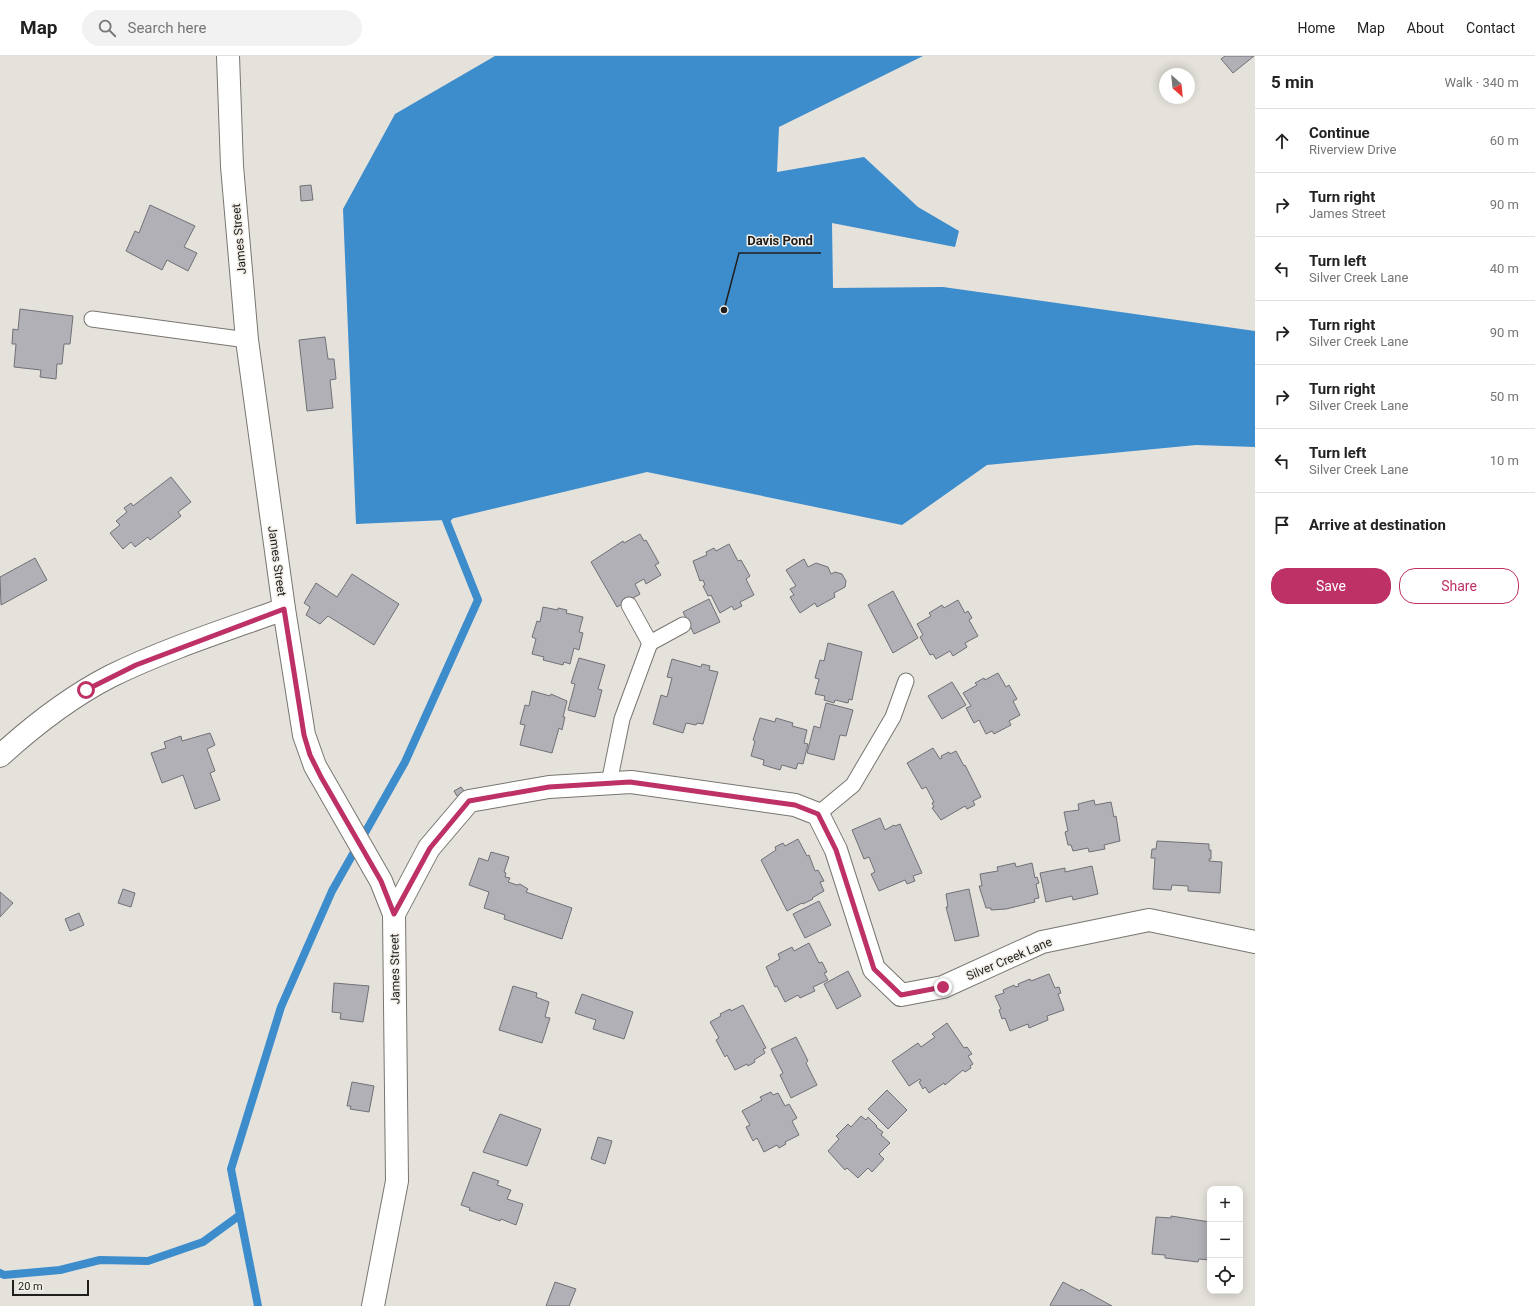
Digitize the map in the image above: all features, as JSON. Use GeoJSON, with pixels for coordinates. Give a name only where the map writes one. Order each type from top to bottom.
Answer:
{"type":"FeatureCollection","features":[{"type":"Feature","properties":{"kind":"street","name":"James Street"},"geometry":{"type":"LineString","coordinates":[[228,56],[232,166],[247,340],[284,609],[304,735],[310,755],[381,881],[394,914],[397,1181],[373,1306]]}},
{"type":"Feature","properties":{"kind":"street"},"geometry":{"type":"LineString","coordinates":[[0,756],[57,709],[110,677],[173,650],[284,609]]}},
{"type":"Feature","properties":{"kind":"street"},"geometry":{"type":"LineString","coordinates":[[394,914],[430,848],[469,801],[549,787],[630,782],[795,805],[818,814]]}},
{"type":"Feature","properties":{"kind":"street","name":"Silver Creek Lane"},"geometry":{"type":"LineString","coordinates":[[818,814],[836,850],[874,969],[901,995],[943,987],[1042,942],[1149,920],[1255,942]]}},
{"type":"Feature","properties":{"kind":"lane"},"geometry":{"type":"LineString","coordinates":[[92,319],[247,340]]}},
{"type":"Feature","properties":{"kind":"lane"},"geometry":{"type":"LineString","coordinates":[[629,605],[650,643]]}},
{"type":"Feature","properties":{"kind":"lane"},"geometry":{"type":"LineString","coordinates":[[609,783],[622,719],[650,643],[683,625]]}},
{"type":"Feature","properties":{"kind":"lane"},"geometry":{"type":"LineString","coordinates":[[818,814],[853,785],[893,717],[906,681]]}},
{"type":"Feature","properties":{"kind":"water"},"geometry":{"type":"Polygon","coordinates":[[[495,56],[923,56],[779,127],[777,172],[864,157],[918,207],[959,231],[955,247],[832,223],[833,288],[943,287],[1255,331],[1255,447],[1196,445],[987,465],[902,525],[647,472],[446,520],[356,524],[343,209],[395,114],[495,56]]]}},
{"type":"Feature","properties":{"kind":"building"},"geometry":{"type":"Polygon","coordinates":[[[1225,56],[1254,56],[1233,73],[1221,59],[1225,56]]]}},
{"type":"Feature","properties":{"kind":"building"},"geometry":{"type":"Polygon","coordinates":[[[311,185],[313,200],[301,201],[300,186],[311,185]]]}},
{"type":"Feature","properties":{"kind":"building"},"geometry":{"type":"Polygon","coordinates":[[[150,205],[195,226],[184,247],[197,253],[188,271],[167,260],[162,270],[126,251],[135,231],[139,233],[150,205]]]}},
{"type":"Feature","properties":{"kind":"building"},"geometry":{"type":"Polygon","coordinates":[[[20,309],[73,316],[70,344],[64,344],[62,364],[57,364],[56,379],[40,377],[41,370],[14,367],[16,344],[12,344],[13,329],[18,330],[20,309]]]}},
{"type":"Feature","properties":{"kind":"building"},"geometry":{"type":"Polygon","coordinates":[[[325,337],[328,359],[334,359],[336,379],[330,380],[333,408],[307,411],[299,340],[325,337]]]}},
{"type":"Feature","properties":{"kind":"building"},"geometry":{"type":"Polygon","coordinates":[[[171,477],[191,502],[178,512],[181,516],[150,540],[148,537],[135,547],[131,542],[123,549],[110,533],[120,525],[116,521],[127,512],[124,508],[131,503],[133,506],[171,477]]]}},
{"type":"Feature","properties":{"kind":"building"},"geometry":{"type":"Polygon","coordinates":[[[640,534],[644,541],[646,540],[659,563],[655,565],[661,575],[646,584],[644,579],[635,584],[640,594],[617,607],[591,562],[623,541],[624,543],[640,534]]]}},
{"type":"Feature","properties":{"kind":"building"},"geometry":{"type":"Polygon","coordinates":[[[729,544],[738,561],[741,560],[750,576],[746,579],[754,595],[740,602],[742,606],[734,610],[732,606],[720,613],[711,595],[708,596],[703,586],[705,585],[703,580],[700,581],[693,561],[707,555],[706,552],[714,548],[716,551],[729,544]]]}},
{"type":"Feature","properties":{"kind":"building"},"geometry":{"type":"Polygon","coordinates":[[[35,558],[47,580],[1,605],[0,577],[35,558]]]}},
{"type":"Feature","properties":{"kind":"building"},"geometry":{"type":"Polygon","coordinates":[[[804,559],[808,567],[816,563],[828,567],[831,574],[835,572],[842,574],[846,581],[845,587],[834,593],[835,597],[817,607],[815,603],[800,613],[790,597],[794,595],[790,589],[796,586],[786,570],[804,559]]]}},
{"type":"Feature","properties":{"kind":"building"},"geometry":{"type":"Polygon","coordinates":[[[352,574],[399,604],[374,645],[328,616],[320,624],[306,615],[310,607],[304,603],[316,583],[337,597],[352,574]]]}},
{"type":"Feature","properties":{"kind":"building"},"geometry":{"type":"Polygon","coordinates":[[[893,591],[918,638],[893,653],[868,605],[893,591]]]}},
{"type":"Feature","properties":{"kind":"building"},"geometry":{"type":"Polygon","coordinates":[[[709,599],[720,622],[694,634],[683,612],[709,599]]]}},
{"type":"Feature","properties":{"kind":"building"},"geometry":{"type":"Polygon","coordinates":[[[958,600],[965,613],[968,611],[972,618],[969,620],[978,636],[965,643],[967,647],[953,656],[950,651],[936,659],[933,654],[930,655],[920,637],[923,635],[917,624],[931,616],[929,613],[942,605],[944,608],[958,600]]]}},
{"type":"Feature","properties":{"kind":"building"},"geometry":{"type":"Polygon","coordinates":[[[543,607],[567,610],[566,613],[583,617],[579,632],[583,633],[579,650],[574,648],[570,664],[564,662],[563,665],[543,660],[544,657],[532,654],[536,639],[532,637],[537,621],[540,622],[543,607]]]}},
{"type":"Feature","properties":{"kind":"building"},"geometry":{"type":"Polygon","coordinates":[[[828,643],[862,652],[852,700],[849,699],[848,703],[835,700],[834,703],[824,700],[825,696],[815,694],[819,679],[815,678],[820,660],[824,661],[828,643]]]}},
{"type":"Feature","properties":{"kind":"building"},"geometry":{"type":"Polygon","coordinates":[[[579,658],[605,665],[598,689],[602,690],[595,717],[568,710],[575,684],[571,683],[579,658]]]}},
{"type":"Feature","properties":{"kind":"building"},"geometry":{"type":"Polygon","coordinates":[[[672,659],[701,667],[702,664],[710,666],[709,670],[718,672],[703,724],[697,723],[696,725],[686,723],[683,733],[653,724],[661,695],[667,697],[672,678],[667,677],[672,659]]]}},
{"type":"Feature","properties":{"kind":"building"},"geometry":{"type":"Polygon","coordinates":[[[998,673],[1006,687],[1009,685],[1017,699],[1013,701],[1020,715],[1009,721],[1011,725],[994,734],[992,731],[986,734],[979,720],[974,723],[966,708],[971,706],[963,693],[977,685],[975,683],[984,678],[985,680],[998,673]]]}},
{"type":"Feature","properties":{"kind":"building"},"geometry":{"type":"Polygon","coordinates":[[[952,682],[966,705],[942,719],[928,696],[952,682]]]}},
{"type":"Feature","properties":{"kind":"building"},"geometry":{"type":"Polygon","coordinates":[[[532,691],[550,696],[551,694],[567,701],[563,717],[565,717],[562,730],[559,728],[552,753],[520,745],[525,725],[520,724],[525,705],[529,706],[532,691]]]}},
{"type":"Feature","properties":{"kind":"building"},"geometry":{"type":"Polygon","coordinates":[[[826,703],[853,710],[846,736],[840,735],[834,760],[807,753],[814,726],[820,728],[826,703]]]}},
{"type":"Feature","properties":{"kind":"building"},"geometry":{"type":"Polygon","coordinates":[[[760,718],[775,722],[776,718],[793,723],[792,726],[807,730],[804,743],[808,744],[803,764],[798,763],[796,769],[782,765],[780,770],[763,765],[764,760],[751,756],[755,741],[753,740],[760,718]]]}},
{"type":"Feature","properties":{"kind":"building"},"geometry":{"type":"Polygon","coordinates":[[[210,733],[215,745],[207,749],[215,771],[210,773],[220,800],[195,809],[183,775],[162,783],[151,753],[166,748],[164,742],[181,736],[182,741],[210,733]]]}},
{"type":"Feature","properties":{"kind":"building"},"geometry":{"type":"Polygon","coordinates":[[[933,748],[940,759],[942,758],[941,756],[949,752],[950,754],[956,751],[964,766],[965,765],[981,797],[973,801],[975,805],[967,809],[965,806],[941,820],[932,808],[934,807],[932,803],[934,802],[926,787],[922,789],[907,763],[933,748]]]}},
{"type":"Feature","properties":{"kind":"building"},"geometry":{"type":"Polygon","coordinates":[[[461,787],[465,792],[457,796],[454,791],[461,787]]]}},
{"type":"Feature","properties":{"kind":"building"},"geometry":{"type":"Polygon","coordinates":[[[1094,800],[1095,805],[1111,802],[1114,817],[1116,816],[1120,841],[1104,845],[1105,849],[1089,852],[1088,848],[1073,851],[1071,845],[1068,845],[1065,832],[1068,831],[1064,812],[1079,810],[1078,804],[1094,800]]]}},
{"type":"Feature","properties":{"kind":"building"},"geometry":{"type":"Polygon","coordinates":[[[880,818],[885,830],[894,825],[900,824],[922,873],[913,876],[915,881],[907,884],[905,880],[879,891],[871,874],[875,872],[869,857],[864,859],[852,830],[880,818]]]}},
{"type":"Feature","properties":{"kind":"building"},"geometry":{"type":"Polygon","coordinates":[[[798,839],[807,856],[809,855],[815,871],[818,870],[824,881],[820,882],[824,891],[812,898],[813,899],[787,911],[761,860],[776,850],[775,847],[783,843],[785,846],[798,839]]]}},
{"type":"Feature","properties":{"kind":"building"},"geometry":{"type":"Polygon","coordinates":[[[1157,841],[1209,844],[1211,859],[1209,859],[1209,861],[1222,862],[1220,893],[1188,891],[1188,886],[1172,885],[1171,890],[1153,889],[1155,858],[1151,858],[1152,849],[1156,849],[1157,841]]]}},
{"type":"Feature","properties":{"kind":"building"},"geometry":{"type":"Polygon","coordinates":[[[491,852],[509,857],[504,872],[506,873],[505,877],[510,878],[508,882],[517,885],[520,884],[528,889],[526,892],[572,908],[562,939],[504,919],[505,915],[484,908],[489,892],[469,885],[479,858],[488,861],[491,852]]]}},
{"type":"Feature","properties":{"kind":"building"},"geometry":{"type":"Polygon","coordinates":[[[1015,863],[1016,867],[1032,863],[1035,878],[1037,877],[1039,883],[1036,884],[1039,898],[1034,899],[1035,902],[1006,909],[991,910],[991,908],[986,908],[979,886],[982,886],[980,874],[998,871],[997,867],[1015,863]]]}},
{"type":"Feature","properties":{"kind":"building"},"geometry":{"type":"Polygon","coordinates":[[[1092,866],[1098,894],[1073,900],[1072,896],[1046,902],[1040,873],[1065,868],[1065,872],[1092,866]]]}},
{"type":"Feature","properties":{"kind":"building"},"geometry":{"type":"Polygon","coordinates":[[[123,889],[135,893],[131,907],[118,903],[123,889]]]}},
{"type":"Feature","properties":{"kind":"building"},"geometry":{"type":"Polygon","coordinates":[[[969,889],[979,936],[955,941],[946,907],[948,907],[946,894],[969,889]]]}},
{"type":"Feature","properties":{"kind":"building"},"geometry":{"type":"Polygon","coordinates":[[[0,892],[13,903],[0,917],[0,892]]]}},
{"type":"Feature","properties":{"kind":"building"},"geometry":{"type":"Polygon","coordinates":[[[819,901],[831,925],[805,938],[793,914],[819,901]]]}},
{"type":"Feature","properties":{"kind":"building"},"geometry":{"type":"Polygon","coordinates":[[[79,913],[84,925],[70,931],[65,919],[79,913]]]}},
{"type":"Feature","properties":{"kind":"building"},"geometry":{"type":"Polygon","coordinates":[[[809,943],[819,963],[822,962],[827,972],[824,973],[828,980],[813,987],[815,991],[800,998],[798,995],[785,1002],[777,986],[775,987],[766,967],[780,959],[778,954],[792,947],[794,951],[809,943]]]}},
{"type":"Feature","properties":{"kind":"building"},"geometry":{"type":"Polygon","coordinates":[[[848,971],[861,996],[837,1009],[824,984],[848,971]]]}},
{"type":"Feature","properties":{"kind":"building"},"geometry":{"type":"Polygon","coordinates":[[[1049,974],[1055,988],[1059,987],[1061,993],[1058,994],[1064,1010],[1047,1016],[1048,1020],[1029,1028],[1028,1024],[1010,1031],[1005,1018],[1002,1019],[999,1010],[1001,1009],[995,996],[1004,993],[1003,990],[1014,985],[1015,987],[1019,986],[1018,984],[1030,979],[1031,981],[1049,974]]]}},
{"type":"Feature","properties":{"kind":"building"},"geometry":{"type":"Polygon","coordinates":[[[334,983],[369,986],[363,1022],[340,1019],[341,1013],[332,1012],[334,983]]]}},
{"type":"Feature","properties":{"kind":"building"},"geometry":{"type":"Polygon","coordinates":[[[513,986],[537,993],[536,997],[549,1002],[545,1017],[550,1018],[542,1043],[499,1030],[513,986]]]}},
{"type":"Feature","properties":{"kind":"building"},"geometry":{"type":"Polygon","coordinates":[[[582,994],[633,1012],[624,1039],[593,1029],[596,1020],[575,1013],[582,994]]]}},
{"type":"Feature","properties":{"kind":"building"},"geometry":{"type":"Polygon","coordinates":[[[743,1005],[766,1048],[763,1049],[765,1053],[754,1060],[755,1062],[735,1070],[727,1055],[725,1057],[716,1040],[719,1038],[710,1022],[721,1016],[720,1014],[730,1009],[731,1011],[743,1005]]]}},
{"type":"Feature","properties":{"kind":"building"},"geometry":{"type":"Polygon","coordinates":[[[947,1023],[964,1048],[967,1047],[972,1054],[968,1056],[973,1064],[970,1066],[971,1068],[965,1072],[963,1070],[945,1085],[944,1083],[929,1093],[925,1087],[923,1089],[919,1082],[921,1081],[920,1079],[909,1086],[892,1061],[918,1043],[921,1047],[935,1037],[932,1034],[947,1023]]]}},
{"type":"Feature","properties":{"kind":"building"},"geometry":{"type":"Polygon","coordinates":[[[796,1037],[808,1061],[806,1063],[817,1085],[791,1098],[780,1075],[783,1073],[771,1049],[796,1037]]]}},
{"type":"Feature","properties":{"kind":"building"},"geometry":{"type":"Polygon","coordinates":[[[352,1082],[374,1086],[369,1112],[350,1109],[351,1106],[347,1106],[352,1082]]]}},
{"type":"Feature","properties":{"kind":"building"},"geometry":{"type":"Polygon","coordinates":[[[887,1090],[907,1110],[888,1129],[868,1109],[887,1090]]]}},
{"type":"Feature","properties":{"kind":"building"},"geometry":{"type":"Polygon","coordinates":[[[771,1092],[773,1095],[778,1093],[785,1106],[789,1104],[797,1118],[792,1121],[799,1135],[785,1142],[786,1144],[779,1148],[777,1145],[764,1152],[757,1138],[753,1141],[746,1127],[750,1125],[742,1111],[762,1100],[760,1097],[771,1092]]]}},
{"type":"Feature","properties":{"kind":"building"},"geometry":{"type":"Polygon","coordinates":[[[500,1114],[541,1129],[527,1166],[483,1152],[500,1114]]]}},
{"type":"Feature","properties":{"kind":"building"},"geometry":{"type":"Polygon","coordinates":[[[861,1116],[866,1120],[868,1117],[877,1126],[876,1127],[883,1132],[881,1135],[890,1143],[879,1154],[884,1159],[872,1172],[868,1168],[858,1178],[847,1168],[845,1170],[828,1151],[839,1139],[836,1136],[848,1124],[851,1127],[861,1116]]]}},
{"type":"Feature","properties":{"kind":"building"},"geometry":{"type":"Polygon","coordinates":[[[598,1137],[612,1141],[605,1164],[591,1159],[598,1137]]]}},
{"type":"Feature","properties":{"kind":"building"},"geometry":{"type":"Polygon","coordinates":[[[473,1172],[499,1181],[497,1185],[511,1190],[507,1199],[523,1204],[516,1225],[469,1210],[470,1208],[461,1205],[473,1172]]]}},
{"type":"Feature","properties":{"kind":"building"},"geometry":{"type":"Polygon","coordinates":[[[1171,1216],[1207,1222],[1207,1260],[1199,1259],[1198,1262],[1165,1258],[1165,1255],[1152,1254],[1156,1217],[1171,1218],[1171,1216]]]}},
{"type":"Feature","properties":{"kind":"building"},"geometry":{"type":"Polygon","coordinates":[[[555,1282],[576,1289],[569,1306],[546,1306],[555,1282]]]}},
{"type":"Feature","properties":{"kind":"building"},"geometry":{"type":"Polygon","coordinates":[[[1063,1282],[1080,1291],[1081,1289],[1112,1306],[1050,1305],[1063,1282]]]}},
{"type":"Feature","properties":{"kind":"waterway"},"geometry":{"type":"LineString","coordinates":[[258,1306],[231,1169],[281,1007],[332,891],[405,762],[478,600],[446,520],[453,512]]}},
{"type":"Feature","properties":{"kind":"waterway"},"geometry":{"type":"LineString","coordinates":[[0,1273],[4,1275],[60,1270],[100,1260],[148,1261],[203,1242],[240,1215]]}},
{"type":"Feature","properties":{"kind":"place","name":"Davis Pond"},"geometry":{"type":"Point","coordinates":[724,310]}},
{"type":"Feature","properties":{"kind":"route"},"geometry":{"type":"LineString","coordinates":[[86,690],[136,665],[284,609],[296,693],[304,735],[310,755],[321,777],[381,881],[394,914],[430,848],[469,801],[549,787],[630,782],[795,805],[818,814],[836,850],[874,969],[901,995],[943,987]]}}]}
